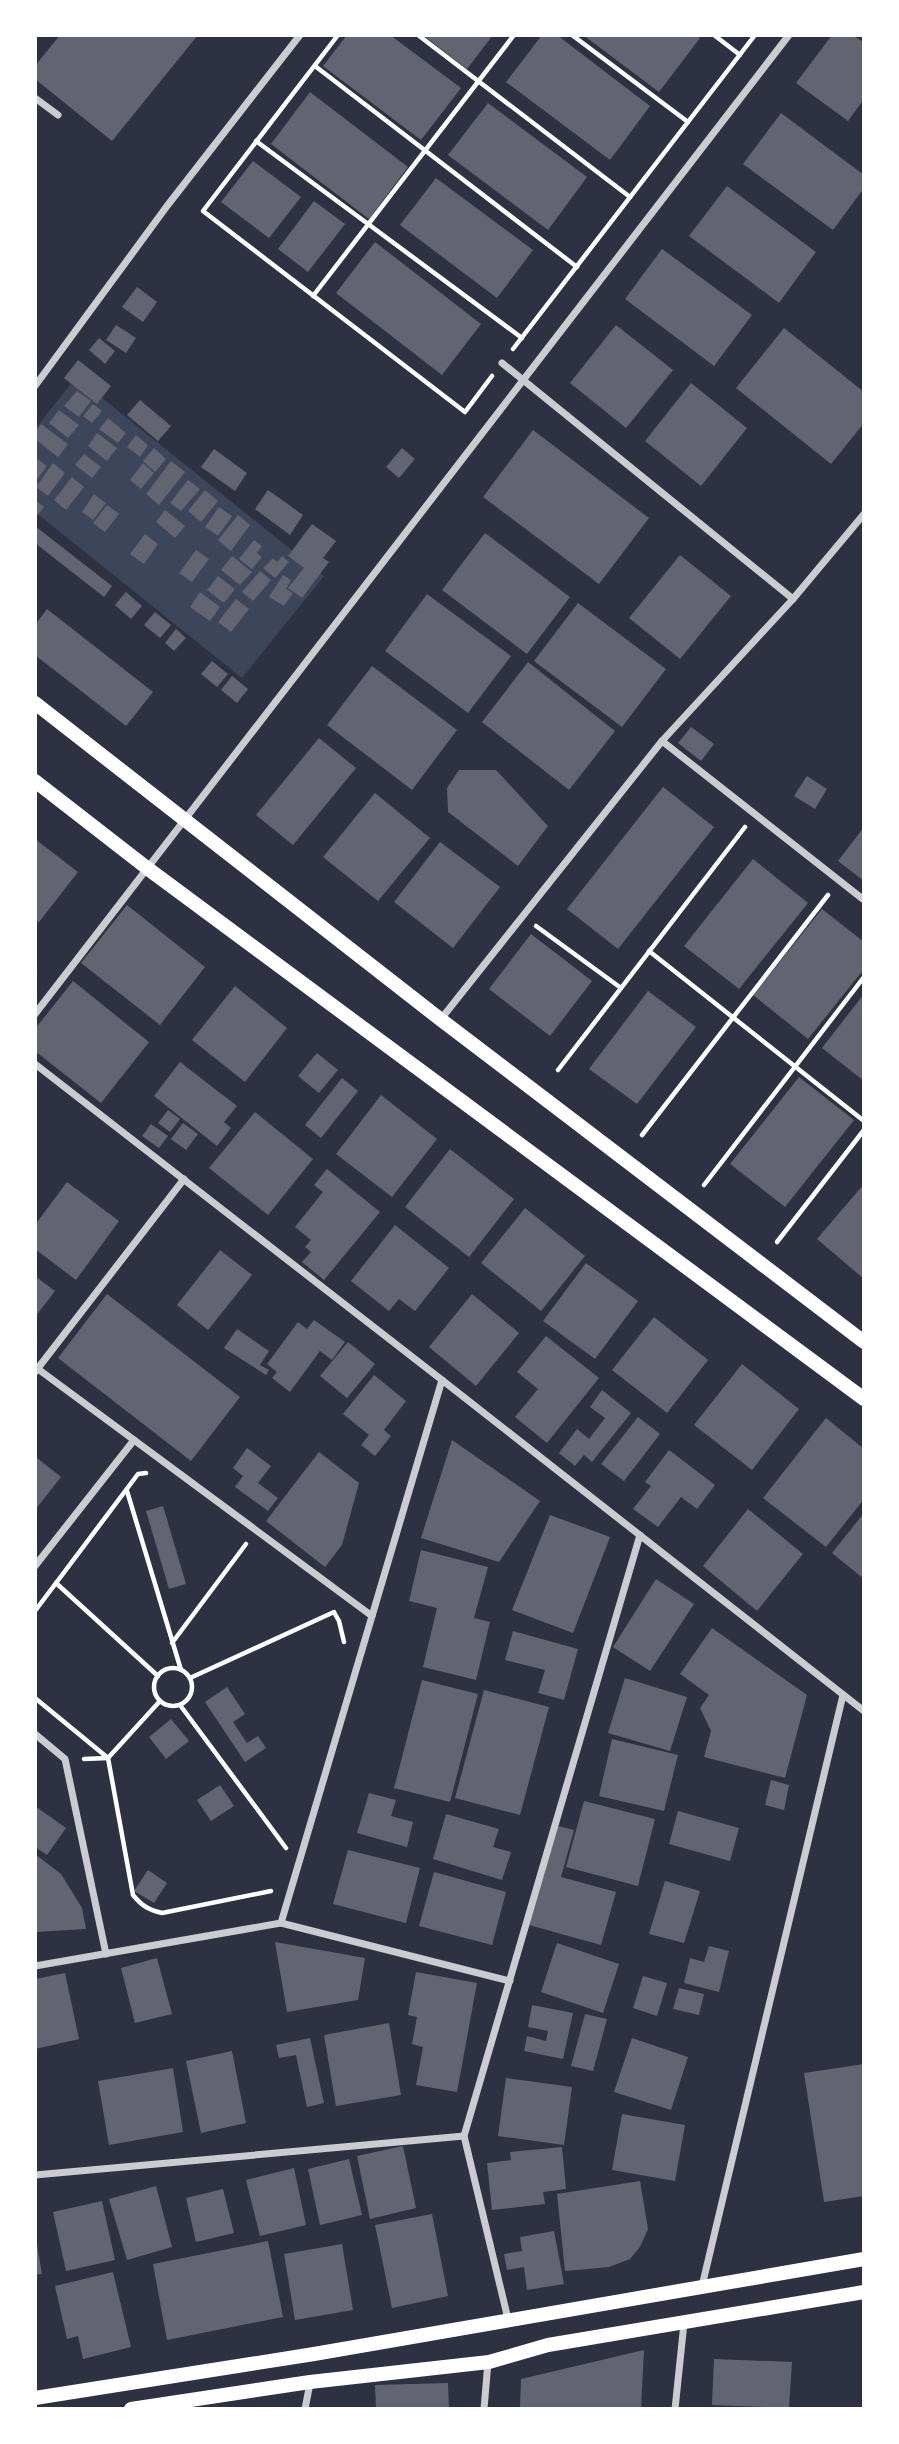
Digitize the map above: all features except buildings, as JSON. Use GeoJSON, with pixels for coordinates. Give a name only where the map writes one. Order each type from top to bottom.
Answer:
{"type":"FeatureCollection","features":[{"type":"Feature","properties":{"kind":"main road"},"geometry":{"type":"LineString","coordinates":[[35,703],[440,1019],[864,1342]]}},
{"type":"Feature","properties":{"kind":"main road"},"geometry":{"type":"LineString","coordinates":[[35,781],[148,868],[864,1399]]}},
{"type":"Feature","properties":{"kind":"main road"},"geometry":{"type":"LineString","coordinates":[[35,2398],[314,2354],[864,2259]]}},
{"type":"Feature","properties":{"kind":"main road"},"geometry":{"type":"LineString","coordinates":[[131,2409],[310,2382],[489,2362],[548,2345],[864,2292]]}},
{"type":"Feature","properties":{"kind":"street"},"geometry":{"type":"LineString","coordinates":[[35,386],[167,206],[300,35]]}},
{"type":"Feature","properties":{"kind":"street"},"geometry":{"type":"LineString","coordinates":[[35,1014],[789,35]]}},
{"type":"Feature","properties":{"kind":"street"},"geometry":{"type":"LineString","coordinates":[[35,98],[58,115]]}},
{"type":"Feature","properties":{"kind":"street"},"geometry":{"type":"LineString","coordinates":[[502,363],[793,599]]}},
{"type":"Feature","properties":{"kind":"street"},"geometry":{"type":"LineString","coordinates":[[440,1019],[662,741],[793,599],[864,514]]}},
{"type":"Feature","properties":{"kind":"street"},"geometry":{"type":"LineString","coordinates":[[662,741],[864,900]]}},
{"type":"Feature","properties":{"kind":"street"},"geometry":{"type":"LineString","coordinates":[[35,1064],[864,1711]]}},
{"type":"Feature","properties":{"kind":"street"},"geometry":{"type":"LineString","coordinates":[[184,1179],[36,1371],[372,1616]]}},
{"type":"Feature","properties":{"kind":"street"},"geometry":{"type":"LineString","coordinates":[[281,1923],[442,1380]]}},
{"type":"Feature","properties":{"kind":"street"},"geometry":{"type":"LineString","coordinates":[[35,1566],[134,1440]]}},
{"type":"Feature","properties":{"kind":"street"},"geometry":{"type":"LineString","coordinates":[[508,2319],[464,2136],[640,1535]]}},
{"type":"Feature","properties":{"kind":"street"},"geometry":{"type":"LineString","coordinates":[[702,2287],[843,1695]]}},
{"type":"Feature","properties":{"kind":"street"},"geometry":{"type":"LineString","coordinates":[[35,1734],[65,1759],[106,1954]]}},
{"type":"Feature","properties":{"kind":"street"},"geometry":{"type":"LineString","coordinates":[[35,1966],[281,1923],[510,1981]]}},
{"type":"Feature","properties":{"kind":"street"},"geometry":{"type":"LineString","coordinates":[[35,2175],[464,2136]]}},
{"type":"Feature","properties":{"kind":"street"},"geometry":{"type":"LineString","coordinates":[[675,2409],[684,2323]]}},
{"type":"Feature","properties":{"kind":"street"},"geometry":{"type":"LineString","coordinates":[[484,2409],[489,2362]]}},
{"type":"Feature","properties":{"kind":"street"},"geometry":{"type":"LineString","coordinates":[[305,2409],[310,2382]]}},
{"type":"Feature","properties":{"kind":"path"},"geometry":{"type":"LineString","coordinates":[[338,35],[203,211],[465,412],[755,35]]}},
{"type":"Feature","properties":{"kind":"path"},"geometry":{"type":"LineString","coordinates":[[418,35],[630,197]]}},
{"type":"Feature","properties":{"kind":"path"},"geometry":{"type":"LineString","coordinates":[[313,296],[514,35]]}},
{"type":"Feature","properties":{"kind":"path"},"geometry":{"type":"LineString","coordinates":[[572,35],[688,122]]}},
{"type":"Feature","properties":{"kind":"path"},"geometry":{"type":"LineString","coordinates":[[714,35],[740,55]]}},
{"type":"Feature","properties":{"kind":"path"},"geometry":{"type":"LineString","coordinates":[[315,66],[577,267]]}},
{"type":"Feature","properties":{"kind":"path"},"geometry":{"type":"LineString","coordinates":[[257,141],[522,338]]}},
{"type":"Feature","properties":{"kind":"path"},"geometry":{"type":"LineString","coordinates":[[558,1070],[755,814]]}},
{"type":"Feature","properties":{"kind":"path"},"geometry":{"type":"LineString","coordinates":[[642,1135],[839,880]]}},
{"type":"Feature","properties":{"kind":"path"},"geometry":{"type":"LineString","coordinates":[[524,917],[621,988]]}},
{"type":"Feature","properties":{"kind":"path"},"geometry":{"type":"LineString","coordinates":[[649,951],[864,1121]]}},
{"type":"Feature","properties":{"kind":"path"},"geometry":{"type":"LineString","coordinates":[[704,1185],[864,977]]}},
{"type":"Feature","properties":{"kind":"path"},"geometry":{"type":"LineString","coordinates":[[777,1242],[864,1130]]}},
{"type":"Feature","properties":{"kind":"path"},"geometry":{"type":"LineString","coordinates":[[35,1611],[138,1474],[152,1476]]}},
{"type":"Feature","properties":{"kind":"path"},"geometry":{"type":"LineString","coordinates":[[127,1490],[181,1670],[192,1683],[191,1694],[180,1705],[170,1706],[160,1701],[154,1686],[158,1676],[166,1670],[181,1670]]}},
{"type":"Feature","properties":{"kind":"path"},"geometry":{"type":"LineString","coordinates":[[238,1536],[256,1550]]}},
{"type":"Feature","properties":{"kind":"path"},"geometry":{"type":"LineString","coordinates":[[172,1643],[246,1543]]}},
{"type":"Feature","properties":{"kind":"path"},"geometry":{"type":"LineString","coordinates":[[56,1583],[158,1676]]}},
{"type":"Feature","properties":{"kind":"path"},"geometry":{"type":"LineString","coordinates":[[190,1678],[333,1611],[340,1621],[345,1646]]}},
{"type":"Feature","properties":{"kind":"path"},"geometry":{"type":"LineString","coordinates":[[35,1698],[108,1758],[133,1895],[141,1904],[149,1910],[162,1913],[274,1891],[280,1885]]}},
{"type":"Feature","properties":{"kind":"path"},"geometry":{"type":"LineString","coordinates":[[65,1759],[108,1758],[160,1701]]}},
{"type":"Feature","properties":{"kind":"path"},"geometry":{"type":"LineString","coordinates":[[180,1705],[290,1854],[292,1847]]}},
{"type":"Feature","properties":{"kind":"shaded area"},"geometry":{"type":"Polygon","coordinates":[[[76,377],[324,576],[242,678],[35,512],[35,429],[76,377]]]}}]}
